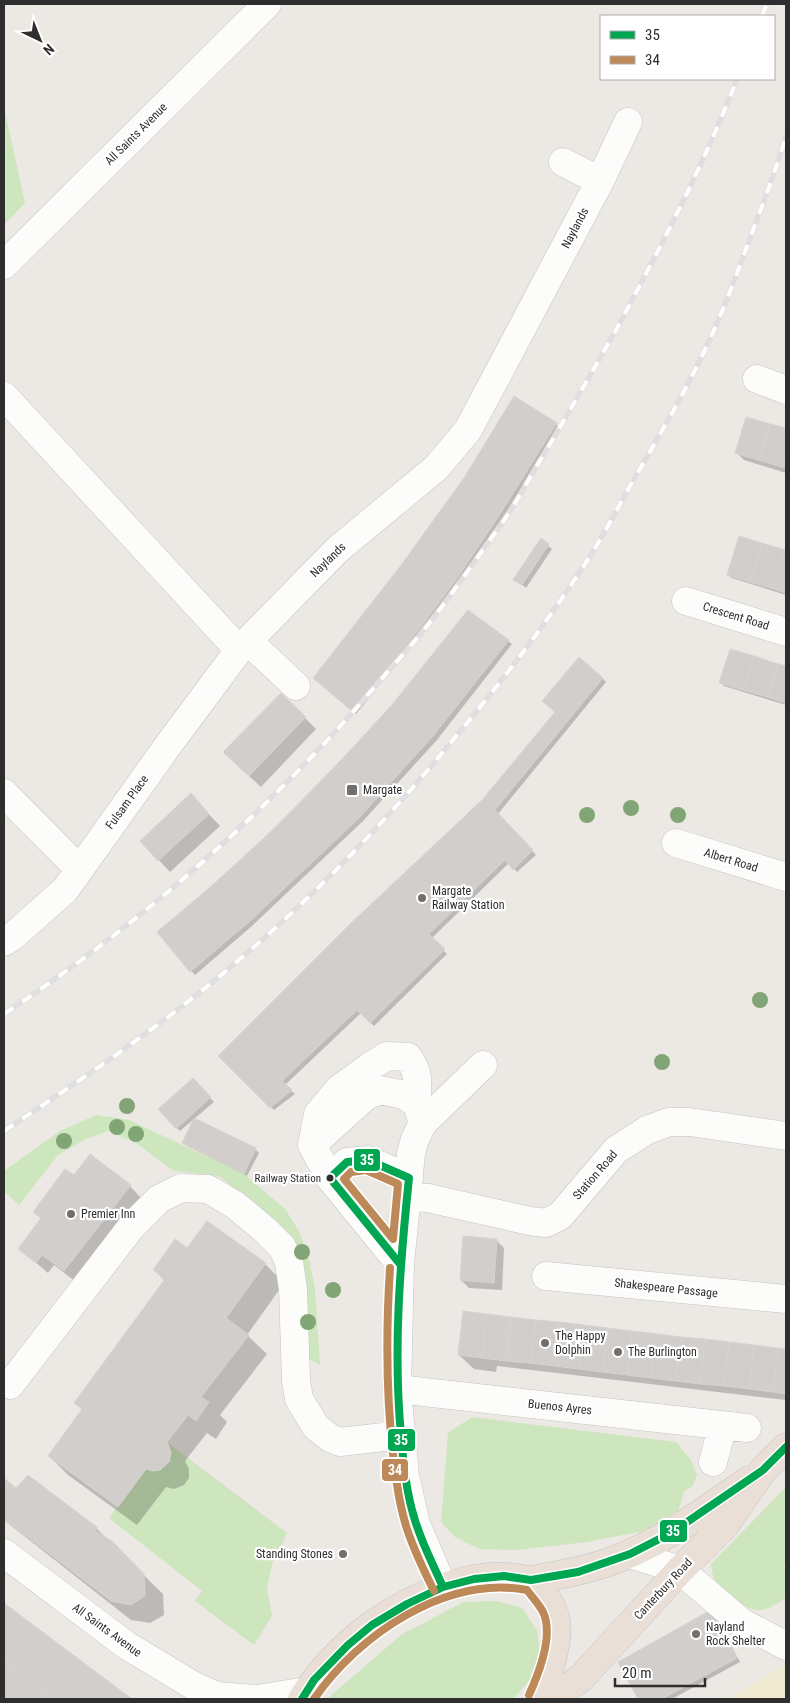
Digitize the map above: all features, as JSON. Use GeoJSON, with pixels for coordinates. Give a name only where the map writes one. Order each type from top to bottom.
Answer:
{"type":"FeatureCollection","features":[{"type":"Feature","properties":{"kind":"highway","name":"Canterbury Road"},"geometry":{"type":"LineString","coordinates":[[552,1699],[582,1677],[680,1570],[725,1525],[763,1470],[786,1447]]}},
{"type":"Feature","properties":{"kind":"highway","name":"Canterbury Road"},"geometry":{"type":"LineString","coordinates":[[305,1695],[314,1680],[348,1645],[372,1625],[407,1604],[443,1587],[474,1580],[504,1576],[531,1580],[578,1572],[630,1554],[671,1533],[763,1470]]}},
{"type":"Feature","properties":{"kind":"highway"},"geometry":{"type":"LineString","coordinates":[[531,1580],[548,1599],[556,1615],[558,1632],[545,1684],[538,1699]]}},
{"type":"Feature","properties":{"kind":"street","name":"All Saints Avenue"},"geometry":{"type":"LineString","coordinates":[[4,265],[267,4]]}},
{"type":"Feature","properties":{"kind":"street","name":"Naylands"},"geometry":{"type":"LineString","coordinates":[[244,646],[337,550],[436,468],[468,430],[600,181],[628,122]]}},
{"type":"Feature","properties":{"kind":"street"},"geometry":{"type":"LineString","coordinates":[[563,162],[600,181]]}},
{"type":"Feature","properties":{"kind":"street"},"geometry":{"type":"LineString","coordinates":[[756,379],[786,390]]}},
{"type":"Feature","properties":{"kind":"street"},"geometry":{"type":"LineString","coordinates":[[4,396],[244,646],[296,686]]}},
{"type":"Feature","properties":{"kind":"street","name":"Crescent Road"},"geometry":{"type":"LineString","coordinates":[[686,601],[786,632]]}},
{"type":"Feature","properties":{"kind":"street","name":"Fulsam Place"},"geometry":{"type":"LineString","coordinates":[[4,942],[65,890],[169,744],[244,646]]}},
{"type":"Feature","properties":{"kind":"street"},"geometry":{"type":"LineString","coordinates":[[4,793],[79,869]]}},
{"type":"Feature","properties":{"kind":"street","name":"Albert Road"},"geometry":{"type":"LineString","coordinates":[[676,843],[786,877]]}},
{"type":"Feature","properties":{"kind":"street"},"geometry":{"type":"LineString","coordinates":[[400,1264],[330,1178],[312,1145],[318,1114],[339,1089],[387,1056],[408,1057],[416,1068],[420,1113],[411,1153],[400,1264],[397,1389],[405,1476],[416,1524],[443,1587]]}},
{"type":"Feature","properties":{"kind":"street"},"geometry":{"type":"LineString","coordinates":[[420,1113],[483,1065]]}},
{"type":"Feature","properties":{"kind":"street"},"geometry":{"type":"LineString","coordinates":[[312,1145],[366,1096],[381,1090],[404,1096],[420,1113]]}},
{"type":"Feature","properties":{"kind":"street","name":"Station Road"},"geometry":{"type":"LineString","coordinates":[[330,1178],[347,1162],[368,1160],[428,1198],[546,1223],[560,1216],[616,1150],[647,1130],[669,1122],[690,1122],[786,1136]]}},
{"type":"Feature","properties":{"kind":"street"},"geometry":{"type":"LineString","coordinates":[[10,1385],[132,1226],[159,1199],[181,1188],[208,1189],[235,1204],[265,1230],[282,1247],[290,1262],[296,1380],[299,1399],[316,1427],[330,1438],[340,1442],[401,1436]]}},
{"type":"Feature","properties":{"kind":"street","name":"Shakespeare Passage"},"geometry":{"type":"LineString","coordinates":[[546,1276],[786,1299]]}},
{"type":"Feature","properties":{"kind":"street","name":"Buenos Ayres"},"geometry":{"type":"LineString","coordinates":[[397,1389],[735,1427],[713,1462]]}},
{"type":"Feature","properties":{"kind":"street","name":"All Saints Avenue"},"geometry":{"type":"LineString","coordinates":[[4,1553],[126,1645],[204,1695],[258,1698],[305,1695]]}},
{"type":"Feature","properties":{"kind":"street"},"geometry":{"type":"LineString","coordinates":[[630,1554],[680,1570],[741,1622],[786,1646]]}},
{"type":"Feature","properties":{"kind":"green space"},"geometry":{"type":"Polygon","coordinates":[[[4,107],[25,203],[4,225],[4,107]]]}},
{"type":"Feature","properties":{"kind":"green space"},"geometry":{"type":"Polygon","coordinates":[[[96,1115],[129,1120],[244,1174],[285,1209],[299,1231],[309,1259],[315,1289],[320,1365],[305,1357],[263,1211],[219,1176],[174,1171],[136,1143],[108,1131],[86,1139],[58,1155],[19,1205],[4,1191],[4,1171],[60,1131],[96,1115]]]}},
{"type":"Feature","properties":{"kind":"green space"},"geometry":{"type":"Polygon","coordinates":[[[472,1417],[676,1442],[691,1460],[697,1475],[693,1486],[684,1491],[679,1509],[679,1518],[654,1529],[587,1542],[516,1550],[479,1549],[455,1537],[441,1522],[448,1433],[472,1417]]]}},
{"type":"Feature","properties":{"kind":"green space"},"geometry":{"type":"Polygon","coordinates":[[[167,1442],[287,1533],[272,1565],[267,1588],[272,1616],[254,1645],[195,1601],[202,1591],[109,1518],[146,1469],[158,1469],[167,1463],[171,1453],[167,1442]]]}},
{"type":"Feature","properties":{"kind":"green space"},"geometry":{"type":"Polygon","coordinates":[[[786,1487],[786,1562],[784,1567],[786,1572],[786,1598],[762,1610],[748,1608],[726,1594],[713,1576],[711,1564],[786,1487]]]}},
{"type":"Feature","properties":{"kind":"green space"},"geometry":{"type":"Polygon","coordinates":[[[496,1601],[522,1608],[537,1630],[541,1658],[533,1677],[513,1699],[327,1699],[401,1635],[463,1602],[496,1601]]]}},
{"type":"Feature","properties":{"kind":"sand"},"geometry":{"type":"Polygon","coordinates":[[[786,1664],[786,1699],[727,1699],[786,1664]]]}},
{"type":"Feature","properties":{"kind":"building"},"geometry":{"type":"Polygon","coordinates":[[[514,396],[557,423],[458,577],[421,627],[352,711],[313,678],[399,568],[464,478],[514,396]]]}},
{"type":"Feature","properties":{"kind":"building"},"geometry":{"type":"Polygon","coordinates":[[[746,417],[770,424],[758,460],[735,453],[746,417]]]}},
{"type":"Feature","properties":{"kind":"building"},"geometry":{"type":"Polygon","coordinates":[[[770,424],[786,428],[786,453],[782,467],[758,460],[770,424]]]}},
{"type":"Feature","properties":{"kind":"building"},"geometry":{"type":"Polygon","coordinates":[[[786,453],[786,468],[782,467],[786,453]]]}},
{"type":"Feature","properties":{"kind":"building"},"geometry":{"type":"Polygon","coordinates":[[[739,536],[762,543],[750,582],[727,575],[739,536]]]}},
{"type":"Feature","properties":{"kind":"building"},"geometry":{"type":"Polygon","coordinates":[[[541,538],[549,544],[522,585],[513,580],[541,538]]]}},
{"type":"Feature","properties":{"kind":"building"},"geometry":{"type":"Polygon","coordinates":[[[762,543],[785,550],[774,589],[750,582],[762,543]]]}},
{"type":"Feature","properties":{"kind":"building"},"geometry":{"type":"Polygon","coordinates":[[[786,550],[786,593],[774,589],[786,550]]]}},
{"type":"Feature","properties":{"kind":"building"},"geometry":{"type":"Polygon","coordinates":[[[468,610],[509,640],[433,736],[359,818],[249,922],[190,972],[157,932],[206,891],[275,828],[344,757],[391,706],[468,610]]]}},
{"type":"Feature","properties":{"kind":"building"},"geometry":{"type":"Polygon","coordinates":[[[730,649],[754,656],[743,690],[719,683],[730,649]]]}},
{"type":"Feature","properties":{"kind":"building"},"geometry":{"type":"Polygon","coordinates":[[[754,656],[778,664],[767,697],[743,690],[754,656]]]}},
{"type":"Feature","properties":{"kind":"building","name":"Margate Railway Station"},"geometry":{"type":"Polygon","coordinates":[[[579,657],[603,678],[495,810],[533,850],[513,870],[505,860],[429,934],[445,949],[370,1023],[357,1010],[282,1081],[292,1090],[270,1108],[218,1056],[348,926],[482,800],[555,712],[542,701],[579,657]]]}},
{"type":"Feature","properties":{"kind":"building"},"geometry":{"type":"Polygon","coordinates":[[[778,664],[786,666],[786,703],[767,697],[778,664]]]}},
{"type":"Feature","properties":{"kind":"building"},"geometry":{"type":"Polygon","coordinates":[[[281,693],[306,717],[249,776],[223,752],[281,693]]]}},
{"type":"Feature","properties":{"kind":"building"},"geometry":{"type":"Polygon","coordinates":[[[191,793],[209,814],[158,861],[140,841],[191,793]]]}},
{"type":"Feature","properties":{"kind":"building"},"geometry":{"type":"Polygon","coordinates":[[[193,1078],[211,1097],[176,1129],[158,1109],[193,1078]]]}},
{"type":"Feature","properties":{"kind":"building"},"geometry":{"type":"Polygon","coordinates":[[[194,1118],[256,1148],[244,1174],[182,1143],[194,1118]]]}},
{"type":"Feature","properties":{"kind":"building"},"geometry":{"type":"Polygon","coordinates":[[[90,1154],[131,1185],[64,1271],[42,1255],[36,1263],[18,1249],[41,1218],[33,1212],[65,1169],[74,1175],[90,1154]]]}},
{"type":"Feature","properties":{"kind":"building"},"geometry":{"type":"Polygon","coordinates":[[[207,1221],[266,1263],[226,1318],[249,1335],[201,1397],[209,1402],[196,1421],[188,1415],[167,1442],[171,1452],[169,1462],[160,1470],[146,1469],[118,1507],[48,1456],[82,1409],[74,1403],[165,1279],[153,1270],[175,1239],[187,1248],[207,1221]]]}},
{"type":"Feature","properties":{"kind":"building"},"geometry":{"type":"Polygon","coordinates":[[[463,1236],[497,1239],[494,1283],[460,1280],[463,1236]]]}},
{"type":"Feature","properties":{"kind":"building"},"geometry":{"type":"Polygon","coordinates":[[[463,1311],[487,1314],[482,1358],[458,1355],[463,1311]]]}},
{"type":"Feature","properties":{"kind":"building"},"geometry":{"type":"Polygon","coordinates":[[[487,1314],[511,1317],[506,1361],[482,1358],[487,1314]]]}},
{"type":"Feature","properties":{"kind":"building"},"geometry":{"type":"Polygon","coordinates":[[[511,1317],[536,1320],[530,1363],[506,1361],[511,1317]]]}},
{"type":"Feature","properties":{"kind":"building","name":"The Happy Dolphin"},"geometry":{"type":"Polygon","coordinates":[[[536,1320],[560,1322],[555,1366],[530,1363],[536,1320]]]}},
{"type":"Feature","properties":{"kind":"building"},"geometry":{"type":"Polygon","coordinates":[[[560,1322],[584,1325],[579,1369],[555,1366],[560,1322]]]}},
{"type":"Feature","properties":{"kind":"building"},"geometry":{"type":"Polygon","coordinates":[[[584,1325],[608,1328],[603,1372],[579,1369],[584,1325]]]}},
{"type":"Feature","properties":{"kind":"building","name":"The Burlington"},"geometry":{"type":"Polygon","coordinates":[[[608,1328],[632,1331],[627,1375],[603,1372],[608,1328]]]}},
{"type":"Feature","properties":{"kind":"building"},"geometry":{"type":"Polygon","coordinates":[[[632,1331],[657,1334],[651,1378],[627,1375],[632,1331]]]}},
{"type":"Feature","properties":{"kind":"building"},"geometry":{"type":"Polygon","coordinates":[[[657,1334],[681,1337],[676,1381],[651,1378],[657,1334]]]}},
{"type":"Feature","properties":{"kind":"building"},"geometry":{"type":"Polygon","coordinates":[[[681,1337],[705,1339],[700,1384],[676,1381],[681,1337]]]}},
{"type":"Feature","properties":{"kind":"building"},"geometry":{"type":"Polygon","coordinates":[[[705,1339],[729,1342],[724,1386],[700,1384],[705,1339]]]}},
{"type":"Feature","properties":{"kind":"building"},"geometry":{"type":"Polygon","coordinates":[[[729,1342],[754,1345],[749,1389],[724,1386],[729,1342]]]}},
{"type":"Feature","properties":{"kind":"building"},"geometry":{"type":"Polygon","coordinates":[[[754,1345],[778,1348],[773,1392],[749,1389],[754,1345]]]}},
{"type":"Feature","properties":{"kind":"building"},"geometry":{"type":"Polygon","coordinates":[[[778,1348],[786,1349],[786,1394],[773,1392],[778,1348]]]}},
{"type":"Feature","properties":{"kind":"building"},"geometry":{"type":"Polygon","coordinates":[[[28,1475],[98,1528],[95,1531],[112,1541],[144,1574],[145,1596],[131,1605],[111,1601],[4,1519],[4,1478],[16,1488],[28,1475]]]}},
{"type":"Feature","properties":{"kind":"building"},"geometry":{"type":"Polygon","coordinates":[[[4,1603],[132,1699],[4,1699],[4,1603]]]}},
{"type":"Feature","properties":{"kind":"building","name":"Nayland Rock Shelter"},"geometry":{"type":"Polygon","coordinates":[[[711,1610],[737,1658],[662,1699],[638,1699],[618,1662],[711,1610]]]}},
{"type":"Feature","properties":{"kind":"building"},"geometry":{"type":"Polygon","coordinates":[[[4,1663],[14,1666],[13,1673],[29,1687],[47,1691],[45,1699],[4,1699],[4,1663]]]}},
{"type":"Feature","properties":{"kind":"railway"},"geometry":{"type":"LineString","coordinates":[[762,15],[767,4]]}},
{"type":"Feature","properties":{"kind":"railway"},"geometry":{"type":"LineString","coordinates":[[4,1014],[107,941],[156,902],[249,819],[337,729],[427,626],[513,507],[616,330],[696,175],[737,80]]}},
{"type":"Feature","properties":{"kind":"railway"},"geometry":{"type":"LineString","coordinates":[[4,1131],[95,1070],[154,1027],[212,983],[270,933],[354,852],[407,795],[507,673],[592,554],[695,370],[732,287],[768,191],[786,136]]}},
{"type":"Feature","properties":{"kind":"transit line","name":"35"},"geometry":{"type":"LineString","coordinates":[[400,1264],[330,1178],[347,1162],[368,1160],[409,1178],[400,1274],[398,1339],[402,1445],[411,1507],[424,1544],[443,1587]]}},
{"type":"Feature","properties":{"kind":"transit line","name":"34"},"geometry":{"type":"LineString","coordinates":[[366,1170],[398,1184],[393,1239],[344,1179],[351,1172],[366,1170]]}},
{"type":"Feature","properties":{"kind":"transit line","name":"34"},"geometry":{"type":"LineString","coordinates":[[390,1268],[387,1338],[388,1384],[395,1473],[404,1520],[419,1560],[434,1591]]}},
{"type":"Feature","properties":{"kind":"transit line","name":"35"},"geometry":{"type":"LineString","coordinates":[[302,1699],[314,1680],[348,1645],[372,1625],[407,1604],[443,1587],[474,1579],[504,1576],[531,1580],[578,1572],[630,1554],[671,1533],[763,1470],[786,1447]]}},
{"type":"Feature","properties":{"kind":"transit line","name":"34"},"geometry":{"type":"LineString","coordinates":[[314,1699],[332,1675],[379,1632],[407,1615],[436,1601],[466,1592],[496,1588],[527,1590],[543,1612],[546,1621],[547,1632],[544,1654],[529,1695]]}},
{"type":"Feature","properties":{"kind":"place","name":"Margate"},"geometry":{"type":"Point","coordinates":[352,790]}},
{"type":"Feature","properties":{"kind":"place","name":"Margate Railway Station"},"geometry":{"type":"Point","coordinates":[422,898]}},
{"type":"Feature","properties":{"kind":"place","name":"Railway Station"},"geometry":{"type":"Point","coordinates":[330,1178]}},
{"type":"Feature","properties":{"kind":"place","name":"Premier Inn"},"geometry":{"type":"Point","coordinates":[71,1214]}},
{"type":"Feature","properties":{"kind":"place","name":"The Happy Dolphin"},"geometry":{"type":"Point","coordinates":[545,1343]}},
{"type":"Feature","properties":{"kind":"place","name":"The Burlington"},"geometry":{"type":"Point","coordinates":[618,1352]}},
{"type":"Feature","properties":{"kind":"place","name":"Standing Stones"},"geometry":{"type":"Point","coordinates":[343,1554]}},
{"type":"Feature","properties":{"kind":"place","name":"Nayland Rock Shelter"},"geometry":{"type":"Point","coordinates":[696,1634]}}]}
